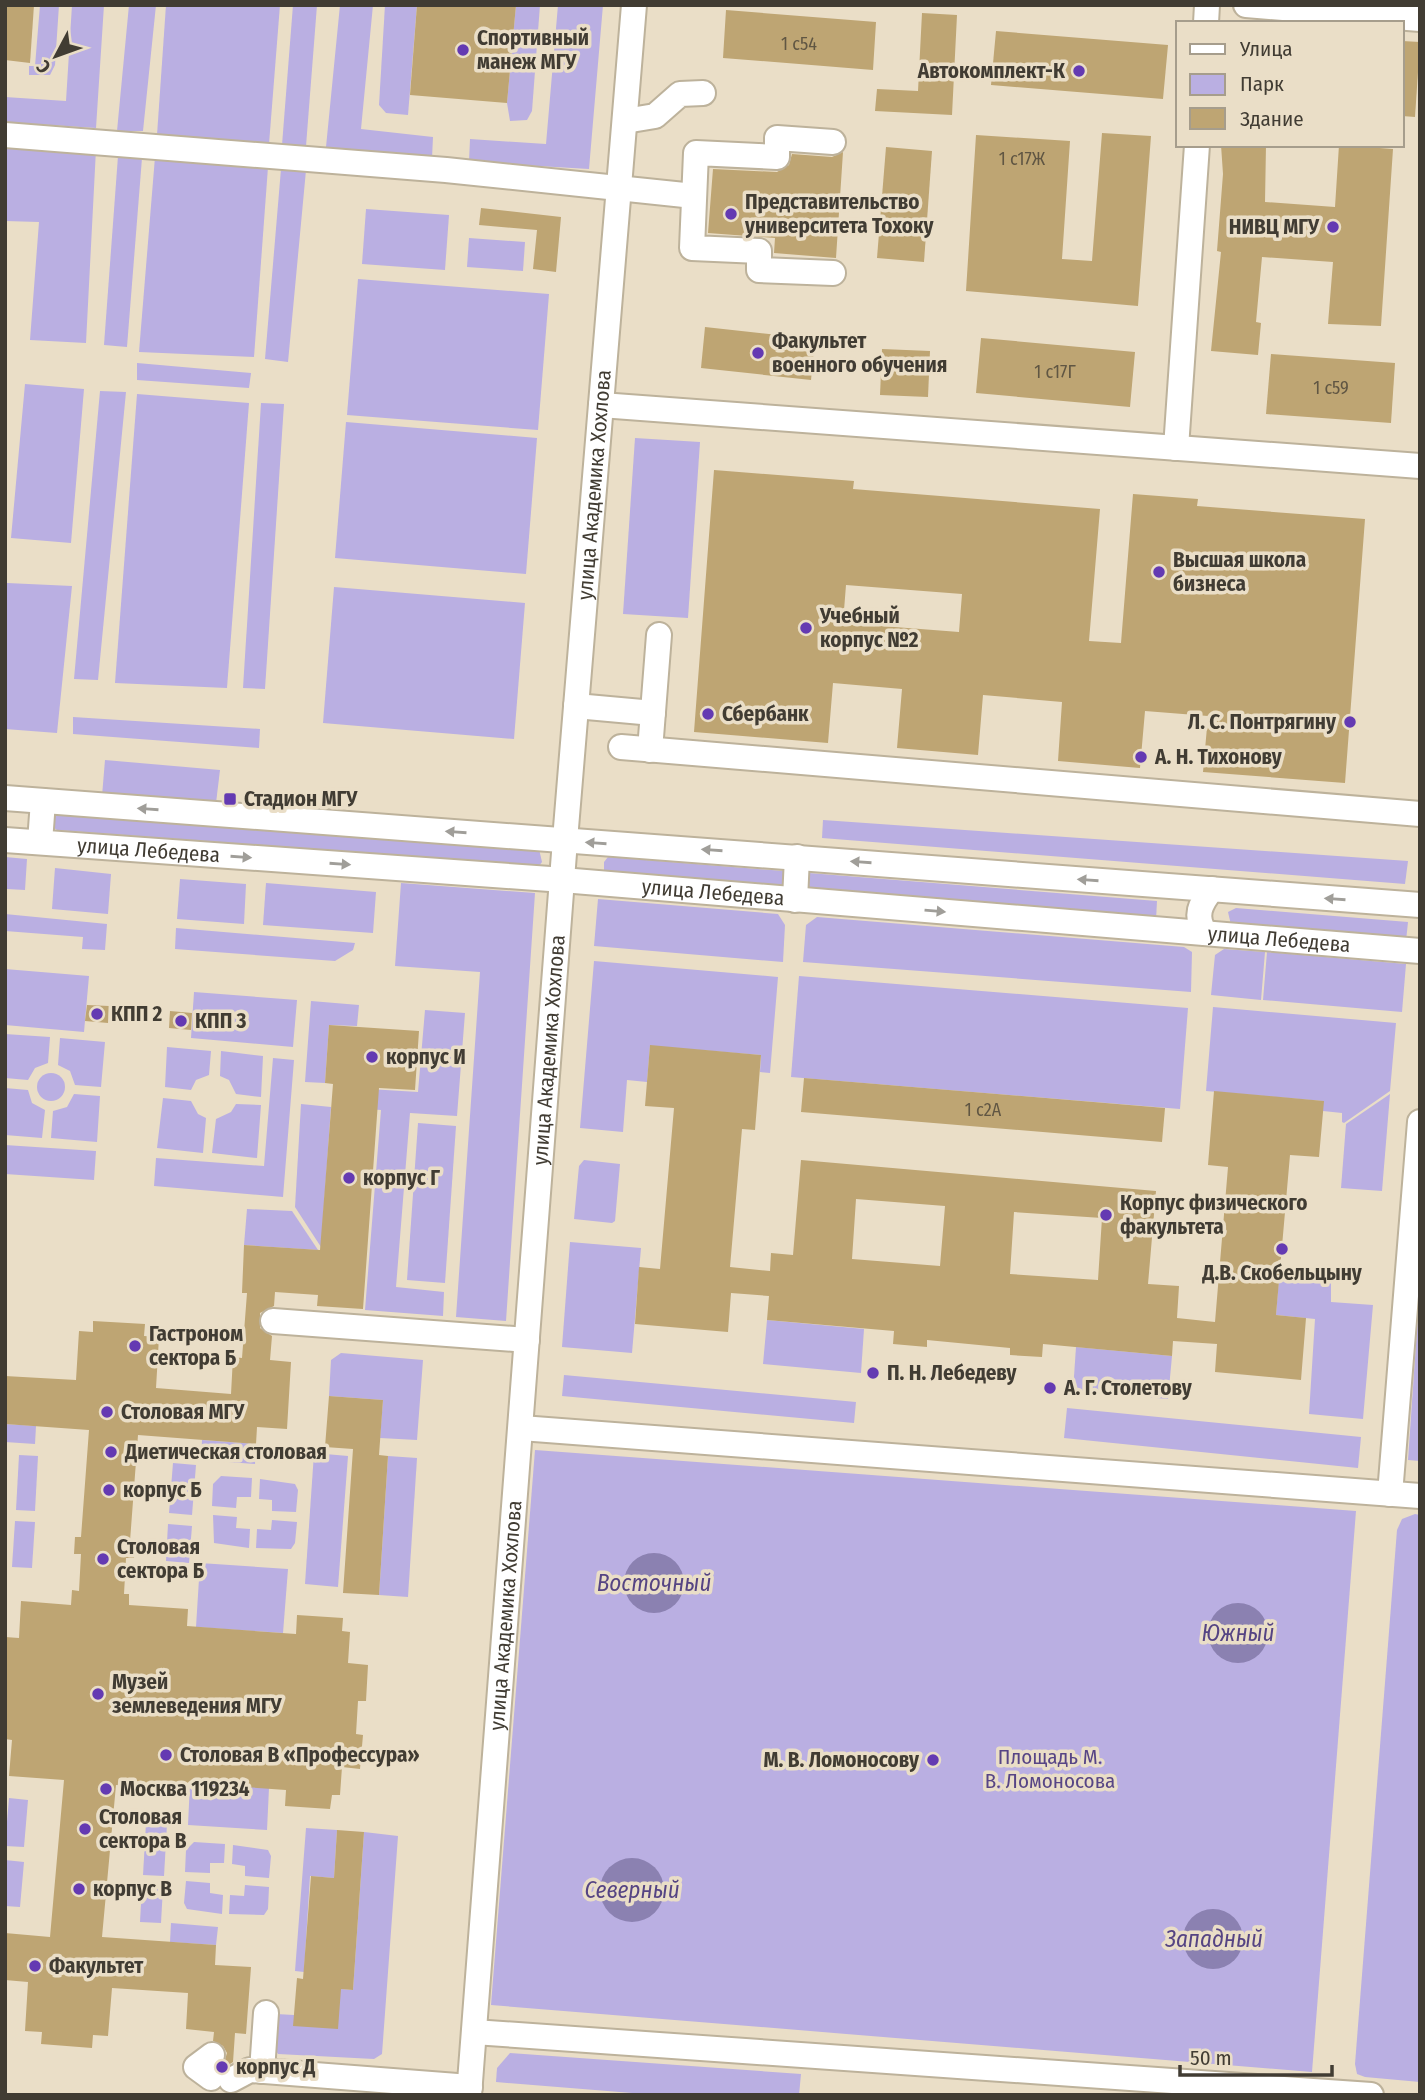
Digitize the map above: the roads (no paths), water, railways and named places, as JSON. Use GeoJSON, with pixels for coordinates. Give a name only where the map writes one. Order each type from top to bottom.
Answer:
{"type":"FeatureCollection","features":[{"type":"Feature","properties":{"kind":"street","name":"улица Академика Хохлова"},"geometry":{"type":"LineString","coordinates":[[470,2091],[565,840],[634,5]]}},
{"type":"Feature","properties":{"kind":"street"},"geometry":{"type":"LineString","coordinates":[[1246,5],[1420,19]]}},
{"type":"Feature","properties":{"kind":"street"},"geometry":{"type":"LineString","coordinates":[[625,121],[655,116],[680,94],[702,93]]}},
{"type":"Feature","properties":{"kind":"street"},"geometry":{"type":"LineString","coordinates":[[5,135],[273,154],[694,196]]}},
{"type":"Feature","properties":{"kind":"street"},"geometry":{"type":"LineString","coordinates":[[833,142],[778,138],[776,157],[696,153],[692,248],[759,251],[759,270],[833,273]]}},
{"type":"Feature","properties":{"kind":"street"},"geometry":{"type":"LineString","coordinates":[[1176,448],[1197,147]]}},
{"type":"Feature","properties":{"kind":"street"},"geometry":{"type":"LineString","coordinates":[[601,405],[1420,466]]}},
{"type":"Feature","properties":{"kind":"street"},"geometry":{"type":"LineString","coordinates":[[650,750],[659,635]]}},
{"type":"Feature","properties":{"kind":"street"},"geometry":{"type":"LineString","coordinates":[[576,706],[653,713]]}},
{"type":"Feature","properties":{"kind":"street"},"geometry":{"type":"LineString","coordinates":[[621,747],[1420,814]]}},
{"type":"Feature","properties":{"kind":"street","name":"улица Лебедева"},"geometry":{"type":"LineString","coordinates":[[5,798],[1420,905]]}},
{"type":"Feature","properties":{"kind":"street"},"geometry":{"type":"LineString","coordinates":[[40,842],[43,801]]}},
{"type":"Feature","properties":{"kind":"street","name":"улица Лебедева"},"geometry":{"type":"LineString","coordinates":[[5,840],[563,880],[1420,951]]}},
{"type":"Feature","properties":{"kind":"street"},"geometry":{"type":"LineString","coordinates":[[795,900],[797,857]]}},
{"type":"Feature","properties":{"kind":"street"},"geometry":{"type":"LineString","coordinates":[[1205,933],[1199,924],[1199,910],[1212,889]]}},
{"type":"Feature","properties":{"kind":"street"},"geometry":{"type":"LineString","coordinates":[[1390,1493],[1420,1122]]}},
{"type":"Feature","properties":{"kind":"street"},"geometry":{"type":"LineString","coordinates":[[273,1321],[527,1340]]}},
{"type":"Feature","properties":{"kind":"street"},"geometry":{"type":"LineString","coordinates":[[520,1429],[1420,1496]]}},
{"type":"Feature","properties":{"kind":"street"},"geometry":{"type":"LineString","coordinates":[[267,2013],[233,2068],[470,2091]]}},
{"type":"Feature","properties":{"kind":"street"},"geometry":{"type":"LineString","coordinates":[[474,2032],[1371,2095]]}},
{"type":"Feature","properties":{"kind":"water","name":"Восточный"},"geometry":{"type":"Polygon","coordinates":[[[648,1553],[660,1553],[679,1566],[684,1583],[682,1595],[671,1608],[660,1613],[648,1613],[629,1600],[624,1589],[624,1577],[637,1558],[648,1553]]]}},
{"type":"Feature","properties":{"kind":"water","name":"Южный"},"geometry":{"type":"Polygon","coordinates":[[[1232,1603],[1244,1603],[1263,1616],[1268,1633],[1266,1645],[1255,1658],[1244,1663],[1232,1663],[1213,1650],[1208,1639],[1208,1627],[1221,1608],[1232,1603]]]}},
{"type":"Feature","properties":{"kind":"water","name":"Северный"},"geometry":{"type":"Polygon","coordinates":[[[626,1858],[638,1858],[655,1867],[662,1878],[662,1902],[655,1913],[638,1922],[626,1922],[614,1917],[605,1908],[600,1896],[600,1884],[605,1872],[614,1863],[626,1858]]]}},
{"type":"Feature","properties":{"kind":"water","name":"Западный"},"geometry":{"type":"Polygon","coordinates":[[[1213,1909],[1225,1911],[1238,1922],[1243,1939],[1241,1951],[1230,1964],[1213,1969],[1201,1967],[1188,1956],[1183,1939],[1185,1927],[1196,1914],[1213,1909]]]}},
{"type":"Feature","properties":{"kind":"place","name":"Спортивный манеж МГУ"},"geometry":{"type":"Point","coordinates":[463,50]}},
{"type":"Feature","properties":{"kind":"place","name":"Автокомплект-К"},"geometry":{"type":"Point","coordinates":[1079,71]}},
{"type":"Feature","properties":{"kind":"place","name":"Представительство университета Тохоку"},"geometry":{"type":"Point","coordinates":[731,214]}},
{"type":"Feature","properties":{"kind":"place","name":"НИВЦ МГУ"},"geometry":{"type":"Point","coordinates":[1333,227]}},
{"type":"Feature","properties":{"kind":"place","name":"Факультет военного обучения"},"geometry":{"type":"Point","coordinates":[758,353]}},
{"type":"Feature","properties":{"kind":"place","name":"Высшая школа бизнеса"},"geometry":{"type":"Point","coordinates":[1159,572]}},
{"type":"Feature","properties":{"kind":"place","name":"Учебный корпус №2"},"geometry":{"type":"Point","coordinates":[806,628]}},
{"type":"Feature","properties":{"kind":"place","name":"Сбербанк"},"geometry":{"type":"Point","coordinates":[708,714]}},
{"type":"Feature","properties":{"kind":"place","name":"Л. С. Понтрягину"},"geometry":{"type":"Point","coordinates":[1350,722]}},
{"type":"Feature","properties":{"kind":"place","name":"А. Н. Тихонову"},"geometry":{"type":"Point","coordinates":[1141,757]}},
{"type":"Feature","properties":{"kind":"place","name":"Стадион МГУ"},"geometry":{"type":"Point","coordinates":[230,799]}},
{"type":"Feature","properties":{"kind":"place","name":"КПП 2"},"geometry":{"type":"Point","coordinates":[97,1014]}},
{"type":"Feature","properties":{"kind":"place","name":"КПП 3"},"geometry":{"type":"Point","coordinates":[181,1021]}},
{"type":"Feature","properties":{"kind":"place","name":"корпус И"},"geometry":{"type":"Point","coordinates":[372,1057]}},
{"type":"Feature","properties":{"kind":"place","name":"корпус Г"},"geometry":{"type":"Point","coordinates":[349,1178]}},
{"type":"Feature","properties":{"kind":"place","name":"Корпус физического факультета"},"geometry":{"type":"Point","coordinates":[1106,1215]}},
{"type":"Feature","properties":{"kind":"place","name":"Д.В. Скобельцыну"},"geometry":{"type":"Point","coordinates":[1282,1249]}},
{"type":"Feature","properties":{"kind":"place","name":"Гастроном сектора Б"},"geometry":{"type":"Point","coordinates":[135,1346]}},
{"type":"Feature","properties":{"kind":"place","name":"П. Н. Лебедеву"},"geometry":{"type":"Point","coordinates":[873,1373]}},
{"type":"Feature","properties":{"kind":"place","name":"А. Г. Столетову"},"geometry":{"type":"Point","coordinates":[1050,1388]}},
{"type":"Feature","properties":{"kind":"place","name":"Столовая МГУ"},"geometry":{"type":"Point","coordinates":[107,1412]}},
{"type":"Feature","properties":{"kind":"place","name":"Диетическая столовая"},"geometry":{"type":"Point","coordinates":[111,1452]}},
{"type":"Feature","properties":{"kind":"place","name":"корпус Б"},"geometry":{"type":"Point","coordinates":[109,1490]}},
{"type":"Feature","properties":{"kind":"place","name":"Столовая сектора Б"},"geometry":{"type":"Point","coordinates":[103,1559]}},
{"type":"Feature","properties":{"kind":"place","name":"Музей землеведения МГУ"},"geometry":{"type":"Point","coordinates":[98,1694]}},
{"type":"Feature","properties":{"kind":"place","name":"Столовая В «Профессура»"},"geometry":{"type":"Point","coordinates":[166,1755]}},
{"type":"Feature","properties":{"kind":"place","name":"М. В. Ломоносову"},"geometry":{"type":"Point","coordinates":[933,1760]}},
{"type":"Feature","properties":{"kind":"place","name":"Москва 119234"},"geometry":{"type":"Point","coordinates":[106,1789]}},
{"type":"Feature","properties":{"kind":"place","name":"Столовая сектора В"},"geometry":{"type":"Point","coordinates":[85,1829]}},
{"type":"Feature","properties":{"kind":"place","name":"корпус В"},"geometry":{"type":"Point","coordinates":[79,1889]}},
{"type":"Feature","properties":{"kind":"place","name":"Факультет"},"geometry":{"type":"Point","coordinates":[35,1966]}},
{"type":"Feature","properties":{"kind":"place","name":"корпус Д"},"geometry":{"type":"Point","coordinates":[222,2067]}},
{"type":"Feature","properties":{"kind":"park label","name":"Площадь М. В. Ломоносова"},"geometry":{"type":"Point","coordinates":[1050,1769]}}]}
